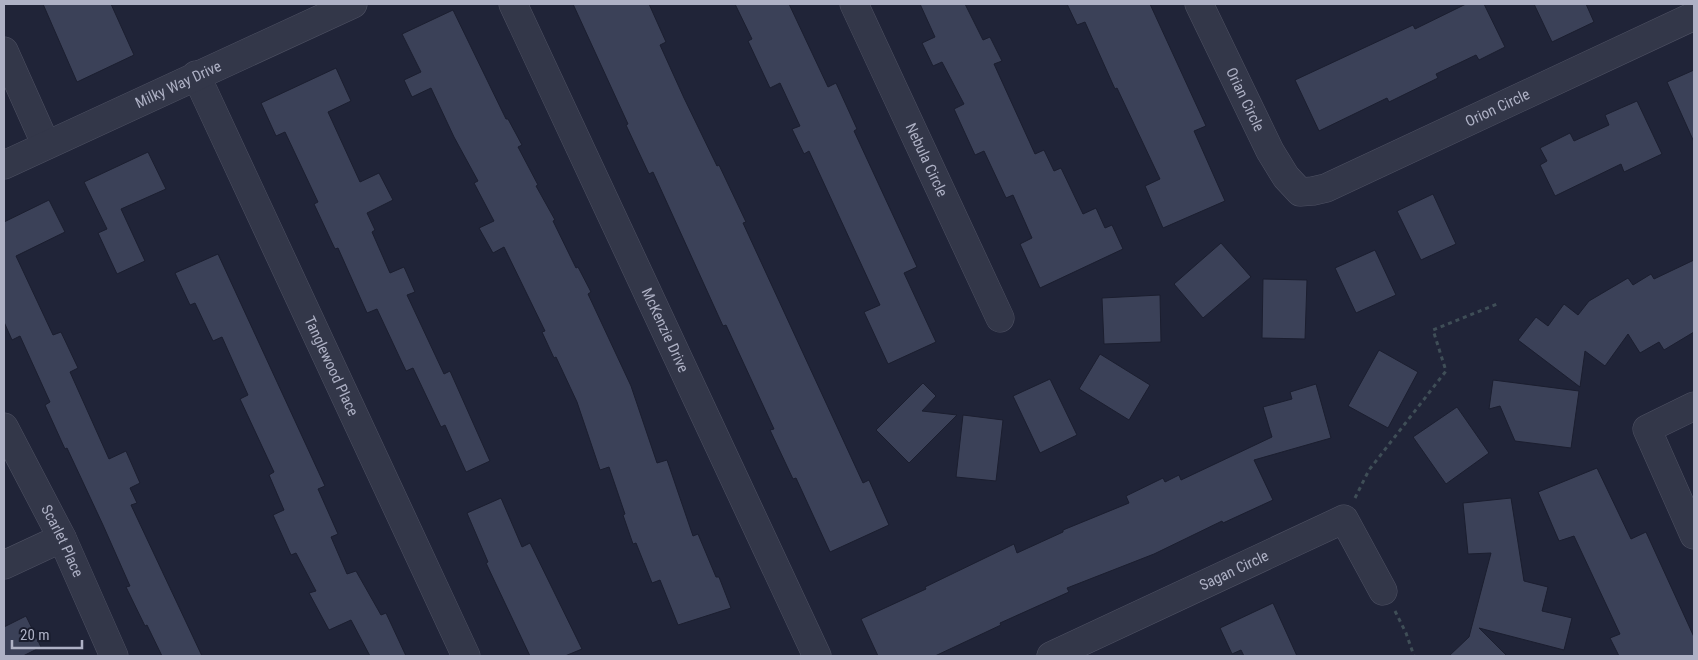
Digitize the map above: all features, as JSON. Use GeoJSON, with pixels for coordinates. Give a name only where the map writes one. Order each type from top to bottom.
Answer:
{"type":"FeatureCollection","features":[{"type":"Feature","properties":{"kind":"street","name":"Milky Way Drive"},"geometry":{"type":"LineString","coordinates":[[4,165],[353,4]]}},
{"type":"Feature","properties":{"kind":"street","name":"McKenzie Drive"},"geometry":{"type":"LineString","coordinates":[[513,4],[817,656]]}},
{"type":"Feature","properties":{"kind":"street","name":"Nebula Circle"},"geometry":{"type":"LineString","coordinates":[[854,4],[1000,318]]}},
{"type":"Feature","properties":{"kind":"street","name":"Orian Circle"},"geometry":{"type":"LineString","coordinates":[[1199,4],[1270,151],[1286,177],[1300,192]]}},
{"type":"Feature","properties":{"kind":"street","name":"Orion Circle"},"geometry":{"type":"LineString","coordinates":[[1300,192],[1326,188],[1686,13]]}},
{"type":"Feature","properties":{"kind":"street"},"geometry":{"type":"LineString","coordinates":[[4,51],[46,145]]}},
{"type":"Feature","properties":{"kind":"street","name":"Tanglewood Place"},"geometry":{"type":"LineString","coordinates":[[196,76],[466,656]]}},
{"type":"Feature","properties":{"kind":"street"},"geometry":{"type":"LineString","coordinates":[[1694,406],[1647,429],[1694,535]]}},
{"type":"Feature","properties":{"kind":"street","name":"Scarlet Place"},"geometry":{"type":"LineString","coordinates":[[4,426],[62,538],[114,656]]}},
{"type":"Feature","properties":{"kind":"street"},"geometry":{"type":"LineString","coordinates":[[1344,518],[1383,591]]}},
{"type":"Feature","properties":{"kind":"street","name":"Sagan Circle"},"geometry":{"type":"LineString","coordinates":[[1051,656],[1344,518]]}},
{"type":"Feature","properties":{"kind":"street"},"geometry":{"type":"LineString","coordinates":[[4,565],[62,538]]}},
{"type":"Feature","properties":{"kind":"path"},"geometry":{"type":"LineString","coordinates":[[1344,518],[1370,470],[1446,371],[1433,330],[1497,304]]}},
{"type":"Feature","properties":{"kind":"path"},"geometry":{"type":"LineString","coordinates":[[1383,591],[1406,633],[1414,656]]}},
{"type":"Feature","properties":{"kind":"building"},"geometry":{"type":"Polygon","coordinates":[[[43,4],[111,4],[134,55],[77,82],[43,4]]]}},
{"type":"Feature","properties":{"kind":"building"},"geometry":{"type":"Polygon","coordinates":[[[573,4],[649,4],[666,42],[660,45],[684,98],[746,222],[743,223],[863,483],[869,480],[889,525],[830,552],[796,478],[793,479],[770,430],[774,429],[726,325],[723,326],[653,172],[649,174],[626,125],[628,124],[573,4]]]}},
{"type":"Feature","properties":{"kind":"building"},"geometry":{"type":"Polygon","coordinates":[[[735,4],[789,4],[828,87],[836,83],[857,129],[854,131],[917,267],[904,273],[936,342],[888,364],[864,312],[880,305],[809,151],[804,154],[792,129],[800,126],[780,83],[770,88],[748,41],[752,39],[735,4]]]}},
{"type":"Feature","properties":{"kind":"building"},"geometry":{"type":"Polygon","coordinates":[[[920,4],[965,4],[983,40],[990,37],[1002,61],[994,64],[1035,154],[1044,150],[1054,171],[1061,168],[1083,214],[1096,208],[1105,228],[1112,225],[1123,249],[1040,288],[1020,244],[1032,238],[1013,195],[1006,198],[984,151],[975,155],[954,109],[964,104],[942,62],[933,66],[922,43],[935,37],[920,4]]]}},
{"type":"Feature","properties":{"kind":"building"},"geometry":{"type":"Polygon","coordinates":[[[1067,4],[1150,4],[1206,126],[1194,131],[1225,201],[1163,228],[1145,186],[1160,179],[1117,88],[1115,89],[1085,22],[1077,25],[1067,4]]]}},
{"type":"Feature","properties":{"kind":"building"},"geometry":{"type":"Polygon","coordinates":[[[1466,4],[1484,4],[1505,47],[1479,60],[1476,55],[1436,74],[1438,78],[1389,102],[1387,98],[1319,131],[1295,80],[1413,25],[1415,29],[1466,4]]]}},
{"type":"Feature","properties":{"kind":"building"},"geometry":{"type":"Polygon","coordinates":[[[1534,4],[1586,4],[1594,22],[1552,42],[1534,4]]]}},
{"type":"Feature","properties":{"kind":"building"},"geometry":{"type":"Polygon","coordinates":[[[453,10],[506,119],[508,119],[522,145],[518,147],[538,185],[536,186],[555,220],[553,221],[576,268],[578,267],[591,292],[588,294],[631,386],[657,463],[667,460],[693,536],[698,534],[716,577],[719,577],[731,608],[678,625],[660,580],[652,583],[636,543],[633,544],[609,467],[600,470],[577,402],[556,357],[554,358],[542,332],[545,331],[504,247],[493,253],[479,228],[494,221],[474,183],[478,181],[454,137],[431,88],[412,97],[404,80],[421,72],[402,34],[453,10]]]}},
{"type":"Feature","properties":{"kind":"building"},"geometry":{"type":"Polygon","coordinates":[[[336,68],[351,101],[328,112],[360,182],[379,173],[393,200],[367,213],[375,230],[372,232],[390,273],[404,267],[415,292],[407,295],[444,374],[450,371],[490,461],[466,472],[445,425],[441,427],[413,368],[406,371],[377,309],[367,313],[338,248],[335,249],[314,204],[318,202],[285,132],[276,136],[261,103],[336,68]]]}},
{"type":"Feature","properties":{"kind":"building"},"geometry":{"type":"Polygon","coordinates":[[[1694,70],[1694,142],[1667,82],[1694,70]]]}},
{"type":"Feature","properties":{"kind":"building"},"geometry":{"type":"Polygon","coordinates":[[[1637,101],[1662,154],[1624,172],[1621,164],[1555,196],[1540,165],[1547,161],[1540,148],[1570,133],[1574,141],[1609,125],[1605,115],[1637,101]]]}},
{"type":"Feature","properties":{"kind":"building"},"geometry":{"type":"Polygon","coordinates":[[[148,152],[166,189],[121,209],[145,261],[117,274],[98,233],[107,229],[84,182],[148,152]]]}},
{"type":"Feature","properties":{"kind":"building"},"geometry":{"type":"Polygon","coordinates":[[[1433,194],[1456,244],[1421,260],[1397,211],[1433,194]]]}},
{"type":"Feature","properties":{"kind":"building"},"geometry":{"type":"Polygon","coordinates":[[[49,200],[65,232],[16,256],[53,335],[61,332],[78,368],[70,372],[109,459],[126,451],[140,483],[130,488],[137,503],[131,505],[202,656],[162,656],[126,587],[130,586],[103,525],[45,405],[50,402],[20,336],[12,340],[4,322],[4,222],[49,200]]]}},
{"type":"Feature","properties":{"kind":"building"},"geometry":{"type":"Polygon","coordinates":[[[1221,243],[1251,277],[1203,318],[1174,284],[1221,243]]]}},
{"type":"Feature","properties":{"kind":"building"},"geometry":{"type":"Polygon","coordinates":[[[1375,250],[1396,295],[1356,313],[1335,268],[1375,250]]]}},
{"type":"Feature","properties":{"kind":"building"},"geometry":{"type":"Polygon","coordinates":[[[218,254],[325,486],[318,489],[338,534],[331,537],[347,574],[356,571],[381,615],[386,613],[406,656],[370,656],[351,620],[329,630],[309,593],[316,591],[296,553],[291,555],[273,515],[284,510],[269,475],[274,472],[240,399],[248,395],[222,337],[213,341],[195,303],[190,305],[175,273],[218,254]]]}},
{"type":"Feature","properties":{"kind":"building"},"geometry":{"type":"Polygon","coordinates":[[[1694,260],[1694,332],[1664,350],[1659,342],[1640,353],[1628,334],[1605,366],[1585,351],[1580,387],[1518,340],[1536,317],[1548,326],[1564,304],[1578,315],[1589,301],[1628,278],[1633,285],[1651,274],[1654,279],[1694,260]]]}},
{"type":"Feature","properties":{"kind":"building"},"geometry":{"type":"Polygon","coordinates":[[[1263,279],[1307,280],[1305,339],[1262,338],[1263,279]]]}},
{"type":"Feature","properties":{"kind":"building"},"geometry":{"type":"Polygon","coordinates":[[[1160,295],[1161,342],[1104,344],[1102,298],[1160,295]]]}},
{"type":"Feature","properties":{"kind":"building"},"geometry":{"type":"Polygon","coordinates":[[[1379,350],[1418,372],[1388,428],[1348,406],[1379,350]]]}},
{"type":"Feature","properties":{"kind":"building"},"geometry":{"type":"Polygon","coordinates":[[[1100,354],[1150,385],[1129,420],[1079,389],[1100,354]]]}},
{"type":"Feature","properties":{"kind":"building"},"geometry":{"type":"Polygon","coordinates":[[[1050,379],[1077,435],[1040,453],[1013,396],[1050,379]]]}},
{"type":"Feature","properties":{"kind":"building"},"geometry":{"type":"Polygon","coordinates":[[[1493,380],[1579,391],[1571,448],[1515,441],[1500,406],[1489,409],[1493,380]]]}},
{"type":"Feature","properties":{"kind":"building"},"geometry":{"type":"Polygon","coordinates":[[[923,383],[936,396],[922,411],[957,415],[909,463],[876,430],[923,383]]]}},
{"type":"Feature","properties":{"kind":"building"},"geometry":{"type":"Polygon","coordinates":[[[1316,384],[1331,438],[1254,460],[1273,500],[1223,523],[1222,521],[1154,554],[1067,588],[1069,592],[1000,623],[1001,625],[935,656],[878,656],[861,619],[926,589],[925,587],[1014,544],[1017,553],[1063,532],[1063,530],[1129,503],[1126,496],[1163,478],[1165,482],[1179,475],[1181,480],[1272,437],[1263,407],[1292,399],[1290,392],[1316,384]]]}},
{"type":"Feature","properties":{"kind":"building"},"geometry":{"type":"Polygon","coordinates":[[[1457,407],[1489,453],[1446,484],[1413,437],[1457,407]]]}},
{"type":"Feature","properties":{"kind":"building"},"geometry":{"type":"Polygon","coordinates":[[[963,415],[1003,420],[996,481],[956,477],[963,415]]]}},
{"type":"Feature","properties":{"kind":"building"},"geometry":{"type":"Polygon","coordinates":[[[1597,468],[1631,539],[1646,532],[1694,637],[1694,656],[1619,656],[1610,638],[1620,634],[1574,536],[1559,541],[1538,492],[1597,468]]]}},
{"type":"Feature","properties":{"kind":"building"},"geometry":{"type":"Polygon","coordinates":[[[501,498],[522,547],[530,543],[582,649],[565,656],[530,656],[486,563],[488,562],[467,513],[501,498]]]}},
{"type":"Feature","properties":{"kind":"building"},"geometry":{"type":"Polygon","coordinates":[[[1511,498],[1524,581],[1548,587],[1542,611],[1572,618],[1564,650],[1479,628],[1507,656],[1449,656],[1469,637],[1491,553],[1468,554],[1463,503],[1511,498]]]}},
{"type":"Feature","properties":{"kind":"building"},"geometry":{"type":"Polygon","coordinates":[[[1273,603],[1297,656],[1244,656],[1241,650],[1232,654],[1220,628],[1273,603]]]}},
{"type":"Feature","properties":{"kind":"building"},"geometry":{"type":"Polygon","coordinates":[[[26,616],[41,647],[23,656],[4,656],[4,627],[26,616]]]}}]}
